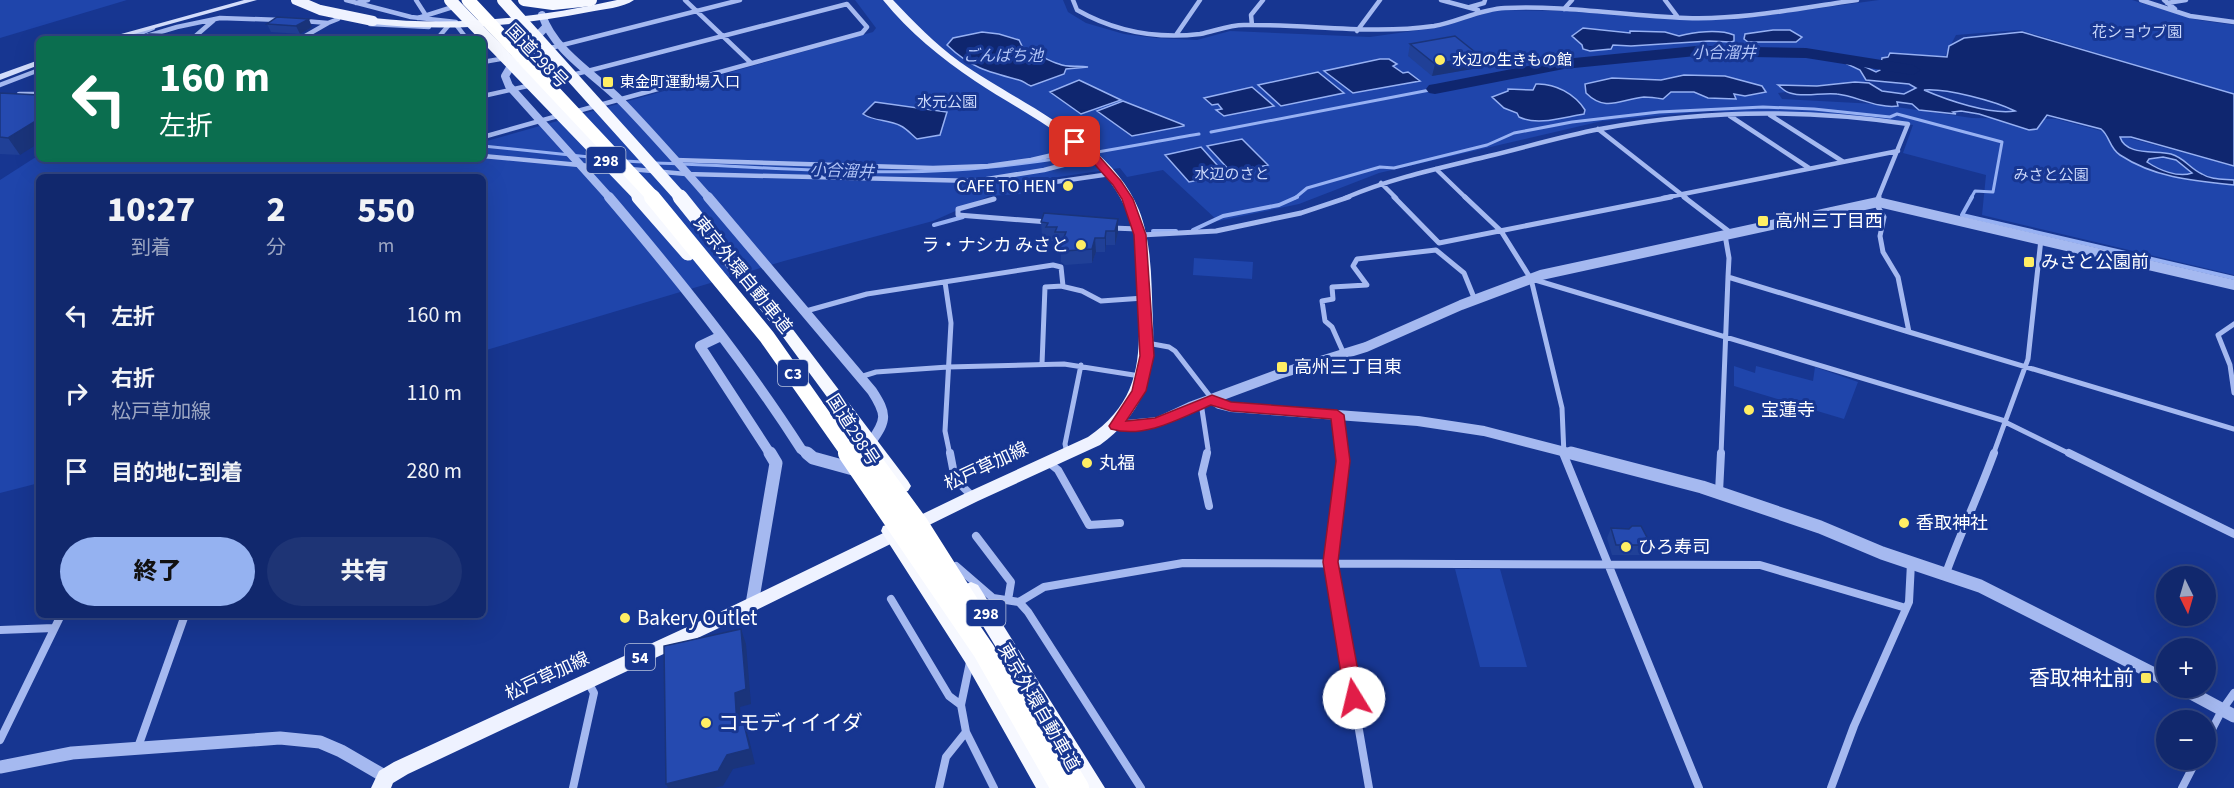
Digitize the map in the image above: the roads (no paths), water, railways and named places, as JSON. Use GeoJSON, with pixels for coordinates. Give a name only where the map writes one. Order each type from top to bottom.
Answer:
{"type":"FeatureCollection","features":[{"type":"Feature","properties":{"kind":"highway","name":"国道298号"},"geometry":{"type":"LineString","coordinates":[[450,0],[485,36]]}},
{"type":"Feature","properties":{"kind":"highway","name":"国道298号"},"geometry":{"type":"LineString","coordinates":[[503,0],[681,198],[780,322],[871,442],[956,566],[1094,788]]}},
{"type":"Feature","properties":{"kind":"highway"},"geometry":{"type":"LineString","coordinates":[[524,0],[553,4],[591,0]]}},
{"type":"Feature","properties":{"kind":"highway","name":"東京外環自動車道"},"geometry":{"type":"LineString","coordinates":[[475,1],[647,190],[767,337],[898,522],[984,651],[1062,788]]}},
{"type":"Feature","properties":{"kind":"highway","name":"東京外環自動車道"},"geometry":{"type":"LineString","coordinates":[[475,1],[660,193],[781,342],[917,524],[994,646],[1078,788]]}},
{"type":"Feature","properties":{"kind":"highway","name":"国道298号"},"geometry":{"type":"LineString","coordinates":[[486,37],[632,187],[796,385],[853,469],[893,536],[972,656],[1048,788]]}},
{"type":"Feature","properties":{"kind":"main road"},"geometry":{"type":"LineString","coordinates":[[117,36],[174,19],[253,0]]}},
{"type":"Feature","properties":{"kind":"main road"},"geometry":{"type":"LineString","coordinates":[[296,0],[321,10],[413,26],[543,20],[629,0]]}},
{"type":"Feature","properties":{"kind":"main road"},"geometry":{"type":"LineString","coordinates":[[305,0],[374,20],[453,25]]}},
{"type":"Feature","properties":{"kind":"main road"},"geometry":{"type":"LineString","coordinates":[[543,20],[616,0]]}},
{"type":"Feature","properties":{"kind":"main road","name":"松戸草加線"},"geometry":{"type":"LineString","coordinates":[[384,782],[588,681],[1094,441],[1116,426],[1134,402],[1143,377],[1147,343],[1139,232],[1128,199],[1110,174],[1089,153],[944,55],[888,0]]}},
{"type":"Feature","properties":{"kind":"main road"},"geometry":{"type":"LineString","coordinates":[[0,77],[36,63]]}},
{"type":"Feature","properties":{"kind":"street"},"geometry":{"type":"LineString","coordinates":[[317,0],[303,4],[304,8],[338,19],[394,27],[453,25]]}},
{"type":"Feature","properties":{"kind":"street"},"geometry":{"type":"LineString","coordinates":[[346,0],[453,25],[464,36]]}},
{"type":"Feature","properties":{"kind":"street"},"geometry":{"type":"LineString","coordinates":[[356,3],[368,0]]}},
{"type":"Feature","properties":{"kind":"street"},"geometry":{"type":"LineString","coordinates":[[416,0],[425,14]]}},
{"type":"Feature","properties":{"kind":"street"},"geometry":{"type":"LineString","coordinates":[[559,0],[540,1],[543,20],[561,45],[619,99],[680,166],[860,377],[884,411],[883,422],[871,442]]}},
{"type":"Feature","properties":{"kind":"street"},"geometry":{"type":"LineString","coordinates":[[685,0],[751,63]]}},
{"type":"Feature","properties":{"kind":"street"},"geometry":{"type":"LineString","coordinates":[[486,62],[515,57],[740,0]]}},
{"type":"Feature","properties":{"kind":"street"},"geometry":{"type":"LineString","coordinates":[[1073,0],[1077,10],[1103,24],[1134,31],[1176,35],[1196,34],[1228,26],[1252,25],[1357,31],[1436,26],[1480,11],[1500,8],[1564,9],[1713,18],[1857,0]]}},
{"type":"Feature","properties":{"kind":"street"},"geometry":{"type":"LineString","coordinates":[[1176,35],[1200,0]]}},
{"type":"Feature","properties":{"kind":"street"},"geometry":{"type":"LineString","coordinates":[[1252,25],[1251,15],[1263,0]]}},
{"type":"Feature","properties":{"kind":"street"},"geometry":{"type":"LineString","coordinates":[[1357,31],[1380,0]]}},
{"type":"Feature","properties":{"kind":"street"},"geometry":{"type":"LineString","coordinates":[[1441,0],[1480,11]]}},
{"type":"Feature","properties":{"kind":"street"},"geometry":{"type":"LineString","coordinates":[[1469,8],[1484,3],[1485,0]]}},
{"type":"Feature","properties":{"kind":"street"},"geometry":{"type":"LineString","coordinates":[[1564,9],[1572,0]]}},
{"type":"Feature","properties":{"kind":"street"},"geometry":{"type":"LineString","coordinates":[[1665,0],[1677,16]]}},
{"type":"Feature","properties":{"kind":"street"},"geometry":{"type":"LineString","coordinates":[[1803,0],[1809,6]]}},
{"type":"Feature","properties":{"kind":"street"},"geometry":{"type":"LineString","coordinates":[[2141,0],[2180,13],[2215,21],[2234,22]]}},
{"type":"Feature","properties":{"kind":"street"},"geometry":{"type":"LineString","coordinates":[[2165,1],[2186,0]]}},
{"type":"Feature","properties":{"kind":"street"},"geometry":{"type":"LineString","coordinates":[[418,18],[425,14],[475,1]]}},
{"type":"Feature","properties":{"kind":"street"},"geometry":{"type":"LineString","coordinates":[[2165,1],[2180,13]]}},
{"type":"Feature","properties":{"kind":"street"},"geometry":{"type":"LineString","coordinates":[[486,95],[723,36],[845,2],[867,27],[865,32],[486,136]]}},
{"type":"Feature","properties":{"kind":"street"},"geometry":{"type":"LineString","coordinates":[[133,36],[174,19]]}},
{"type":"Feature","properties":{"kind":"street"},"geometry":{"type":"LineString","coordinates":[[147,36],[214,19],[289,20]]}},
{"type":"Feature","properties":{"kind":"street"},"geometry":{"type":"LineString","coordinates":[[195,36],[214,19]]}},
{"type":"Feature","properties":{"kind":"street"},"geometry":{"type":"LineString","coordinates":[[305,36],[338,19]]}},
{"type":"Feature","properties":{"kind":"street"},"geometry":{"type":"LineString","coordinates":[[543,20],[515,57],[505,76],[513,90],[577,159],[721,336],[765,393],[801,449],[813,458],[853,469]]}},
{"type":"Feature","properties":{"kind":"street"},"geometry":{"type":"LineString","coordinates":[[299,21],[328,23]]}},
{"type":"Feature","properties":{"kind":"street"},"geometry":{"type":"LineString","coordinates":[[440,36],[453,25]]}},
{"type":"Feature","properties":{"kind":"street"},"geometry":{"type":"LineString","coordinates":[[0,85],[36,71]]}},
{"type":"Feature","properties":{"kind":"street"},"geometry":{"type":"LineString","coordinates":[[16,94],[36,94]]}},
{"type":"Feature","properties":{"kind":"street"},"geometry":{"type":"LineString","coordinates":[[1770,115],[1842,162]]}},
{"type":"Feature","properties":{"kind":"street"},"geometry":{"type":"LineString","coordinates":[[1103,227],[1139,232],[1200,233],[1311,210],[1381,183],[1598,129],[1661,120],[1770,115],[1848,117],[1908,124],[1878,202],[1884,217],[1880,236],[1883,252],[1898,277],[1909,332]]}},
{"type":"Feature","properties":{"kind":"street"},"geometry":{"type":"LineString","coordinates":[[1730,116],[1809,168]]}},
{"type":"Feature","properties":{"kind":"street"},"geometry":{"type":"LineString","coordinates":[[1598,129],[1682,194],[1728,234],[1729,258],[1719,492]]}},
{"type":"Feature","properties":{"kind":"street"},"geometry":{"type":"LineString","coordinates":[[1381,183],[1439,243],[1898,150]]}},
{"type":"Feature","properties":{"kind":"street"},"geometry":{"type":"LineString","coordinates":[[486,156],[975,181],[1044,170],[1089,153]]}},
{"type":"Feature","properties":{"kind":"street"},"geometry":{"type":"LineString","coordinates":[[680,166],[933,168],[988,166],[1089,153]]}},
{"type":"Feature","properties":{"kind":"street"},"geometry":{"type":"LineString","coordinates":[[1436,169],[1501,231],[1531,279],[1562,408],[1562,451],[1699,788]]}},
{"type":"Feature","properties":{"kind":"street"},"geometry":{"type":"LineString","coordinates":[[1048,183],[1110,174]]}},
{"type":"Feature","properties":{"kind":"street"},"geometry":{"type":"LineString","coordinates":[[994,199],[958,209],[958,215],[1059,223]]}},
{"type":"Feature","properties":{"kind":"street"},"geometry":{"type":"LineString","coordinates":[[1116,426],[1158,422],[1206,401],[1279,374],[1344,354],[1406,331],[1475,300],[1531,279],[1878,202],[1901,205],[2234,285]]}},
{"type":"Feature","properties":{"kind":"street"},"geometry":{"type":"LineString","coordinates":[[1946,573],[1966,520],[1975,506],[2026,366],[2041,239]]}},
{"type":"Feature","properties":{"kind":"street"},"geometry":{"type":"LineString","coordinates":[[1344,354],[1332,327],[1325,321],[1322,301],[1333,299],[1332,287],[1367,285],[1353,266],[1357,259],[1436,250],[1464,273],[1475,300]]}},
{"type":"Feature","properties":{"kind":"street"},"geometry":{"type":"LineString","coordinates":[[806,311],[867,294],[1053,265],[1061,267],[1063,286],[1061,286]]}},
{"type":"Feature","properties":{"kind":"street"},"geometry":{"type":"LineString","coordinates":[[1728,277],[2234,429]]}},
{"type":"Feature","properties":{"kind":"street"},"geometry":{"type":"LineString","coordinates":[[1531,279],[2005,422],[2234,534]]}},
{"type":"Feature","properties":{"kind":"street"},"geometry":{"type":"LineString","coordinates":[[945,282],[951,323],[945,431],[955,480],[972,497]]}},
{"type":"Feature","properties":{"kind":"street"},"geometry":{"type":"LineString","coordinates":[[1042,364],[1045,287],[1061,286],[1082,291],[1101,301],[1144,298]]}},
{"type":"Feature","properties":{"kind":"street"},"geometry":{"type":"LineString","coordinates":[[2234,324],[2218,335],[2230,365],[2234,393]]}},
{"type":"Feature","properties":{"kind":"street"},"geometry":{"type":"LineString","coordinates":[[721,336],[700,346],[735,395],[776,463],[752,604]]}},
{"type":"Feature","properties":{"kind":"street"},"geometry":{"type":"LineString","coordinates":[[1147,343],[1169,347],[1175,351],[1206,401],[1208,449],[1203,474],[1209,506]]}},
{"type":"Feature","properties":{"kind":"street"},"geometry":{"type":"LineString","coordinates":[[860,377],[876,372],[1042,364],[1081,365],[1143,377]]}},
{"type":"Feature","properties":{"kind":"street"},"geometry":{"type":"LineString","coordinates":[[1067,453],[1065,444],[1081,365]]}},
{"type":"Feature","properties":{"kind":"street"},"geometry":{"type":"LineString","coordinates":[[1206,401],[1231,407],[1418,421],[1484,431],[1719,492],[1820,526],[1990,591],[2156,675]]}},
{"type":"Feature","properties":{"kind":"street"},"geometry":{"type":"LineString","coordinates":[[1337,415],[1343,461],[1330,562],[1369,788]]}},
{"type":"Feature","properties":{"kind":"street"},"geometry":{"type":"LineString","coordinates":[[1048,462],[1058,470],[1089,525],[1120,523]]}},
{"type":"Feature","properties":{"kind":"street"},"geometry":{"type":"LineString","coordinates":[[976,536],[1011,582],[1008,600]]}},
{"type":"Feature","properties":{"kind":"street"},"geometry":{"type":"LineString","coordinates":[[1831,788],[1854,726],[1909,602],[1911,562]]}},
{"type":"Feature","properties":{"kind":"street"},"geometry":{"type":"LineString","coordinates":[[1019,602],[1044,587],[1184,563],[1609,563],[1760,565],[1906,608]]}},
{"type":"Feature","properties":{"kind":"street"},"geometry":{"type":"LineString","coordinates":[[956,566],[993,598],[1019,602],[1028,612],[1142,788]]}},
{"type":"Feature","properties":{"kind":"street"},"geometry":{"type":"LineString","coordinates":[[891,599],[949,696],[961,705]]}},
{"type":"Feature","properties":{"kind":"street"},"geometry":{"type":"LineString","coordinates":[[0,740],[59,618]]}},
{"type":"Feature","properties":{"kind":"street"},"geometry":{"type":"LineString","coordinates":[[138,748],[184,618]]}},
{"type":"Feature","properties":{"kind":"street"},"geometry":{"type":"LineString","coordinates":[[0,630],[54,628]]}},
{"type":"Feature","properties":{"kind":"street"},"geometry":{"type":"LineString","coordinates":[[972,656],[961,705],[966,732],[994,788]]}},
{"type":"Feature","properties":{"kind":"street"},"geometry":{"type":"LineString","coordinates":[[573,788],[594,693],[588,681]]}},
{"type":"Feature","properties":{"kind":"street"},"geometry":{"type":"LineString","coordinates":[[2216,729],[2228,713],[2234,693]]}},
{"type":"Feature","properties":{"kind":"street"},"geometry":{"type":"LineString","coordinates":[[2200,698],[2228,713]]}},
{"type":"Feature","properties":{"kind":"street"},"geometry":{"type":"LineString","coordinates":[[939,788],[942,763],[954,744],[966,732]]}},
{"type":"Feature","properties":{"kind":"street"},"geometry":{"type":"LineString","coordinates":[[0,767],[72,753],[302,738],[320,742],[341,751],[384,782]]}},
{"type":"Feature","properties":{"kind":"street"},"geometry":{"type":"LineString","coordinates":[[2182,788],[2191,770]]}},
{"type":"Feature","properties":{"kind":"water"},"geometry":{"type":"Polygon","coordinates":[[[1583,28],[1630,33],[1630,31],[1665,32],[1679,36],[1699,32],[1721,32],[1734,35],[1734,41],[1613,45],[1611,49],[1590,51],[1583,49],[1582,45],[1572,36],[1583,28]]]}},
{"type":"Feature","properties":{"kind":"water"},"geometry":{"type":"Polygon","coordinates":[[[1790,30],[1802,37],[1796,42],[1748,42],[1744,39],[1745,34],[1790,30]]]}},
{"type":"Feature","properties":{"kind":"water","name":"ごんぱち池"},"geometry":{"type":"Polygon","coordinates":[[[982,32],[1019,40],[1024,50],[1062,65],[1088,67],[1066,69],[1064,74],[1031,86],[1021,80],[980,68],[947,45],[953,38],[982,32]]]}},
{"type":"Feature","properties":{"kind":"water"},"geometry":{"type":"Polygon","coordinates":[[[2022,32],[2234,94],[2234,166],[2131,137],[2120,137],[2123,143],[2135,150],[2171,154],[2206,176],[2234,180],[2234,185],[2190,180],[2147,169],[2116,152],[2101,129],[2047,115],[2037,129],[2029,130],[1979,114],[1919,110],[1912,104],[1897,102],[1898,106],[1883,106],[1837,94],[1796,94],[1787,92],[1778,85],[1817,86],[1855,82],[1869,83],[1882,91],[1904,94],[1916,88],[1909,84],[1866,80],[1860,70],[1841,61],[1855,62],[1876,72],[1880,70],[1882,58],[1888,57],[1890,53],[1947,57],[1949,46],[1964,38],[2022,32]],[[1924,90],[1981,109],[2015,111],[1970,96],[1924,90]],[[2163,157],[2149,159],[2147,162],[2157,168],[2181,175],[2192,173],[2176,160],[2163,157]]]}},
{"type":"Feature","properties":{"kind":"water"},"geometry":{"type":"Polygon","coordinates":[[[1389,59],[1397,64],[1393,66],[1403,73],[1408,72],[1420,81],[1353,93],[1324,71],[1389,59]]]}},
{"type":"Feature","properties":{"kind":"water"},"geometry":{"type":"Polygon","coordinates":[[[1318,72],[1344,93],[1281,106],[1258,85],[1318,72]]]}},
{"type":"Feature","properties":{"kind":"water"},"geometry":{"type":"Polygon","coordinates":[[[1684,75],[1725,76],[1762,86],[1766,92],[1745,96],[1734,94],[1736,99],[1708,98],[1694,92],[1671,92],[1663,99],[1644,97],[1607,104],[1593,99],[1586,93],[1585,84],[1612,78],[1661,80],[1684,75]]]}},
{"type":"Feature","properties":{"kind":"water"},"geometry":{"type":"Polygon","coordinates":[[[1079,80],[1121,100],[1081,114],[1050,92],[1079,80]]]}},
{"type":"Feature","properties":{"kind":"water"},"geometry":{"type":"Polygon","coordinates":[[[1536,84],[1550,85],[1570,94],[1581,104],[1585,110],[1584,114],[1551,120],[1526,120],[1519,117],[1517,113],[1504,108],[1492,97],[1508,89],[1533,90],[1536,84]]]}},
{"type":"Feature","properties":{"kind":"water"},"geometry":{"type":"Polygon","coordinates":[[[1252,87],[1274,106],[1224,116],[1216,110],[1222,109],[1218,104],[1212,105],[1204,98],[1252,87]]]}},
{"type":"Feature","properties":{"kind":"water"},"geometry":{"type":"Polygon","coordinates":[[[1123,101],[1184,126],[1132,136],[1097,111],[1123,101]]]}},
{"type":"Feature","properties":{"kind":"water"},"geometry":{"type":"Polygon","coordinates":[[[875,102],[947,112],[940,135],[917,139],[901,126],[863,114],[875,102]]]}},
{"type":"Feature","properties":{"kind":"water"},"geometry":{"type":"Polygon","coordinates":[[[1242,139],[1268,165],[1232,173],[1207,146],[1242,139]]]}},
{"type":"Feature","properties":{"kind":"water"},"geometry":{"type":"Polygon","coordinates":[[[1201,147],[1226,175],[1189,182],[1165,155],[1201,147]]]}},
{"type":"Feature","properties":{"kind":"waterway","name":"小合溜井"},"geometry":{"type":"LineString","coordinates":[[1435,89],[1564,64],[1696,51],[1806,53],[1913,70]]}},
{"type":"Feature","properties":{"kind":"waterway","name":"小合溜井"},"geometry":{"type":"LineString","coordinates":[[1211,132],[1435,89]]}},
{"type":"Feature","properties":{"kind":"waterway"},"geometry":{"type":"LineString","coordinates":[[1295,198],[1307,188],[1380,167],[1394,168],[1487,145],[1514,133],[1572,122],[1659,112],[1763,107],[1814,109],[1890,117],[1897,114],[2002,142],[1993,192],[1975,191],[1971,198]]}},
{"type":"Feature","properties":{"kind":"waterway","name":"小合溜井"},"geometry":{"type":"LineString","coordinates":[[654,163],[880,172],[955,170],[1047,160],[1199,134]]}},
{"type":"Feature","properties":{"kind":"waterway","name":"小合溜井"},"geometry":{"type":"LineString","coordinates":[[486,146],[599,158]]}},
{"type":"Feature","properties":{"kind":"waterway","name":"小合溜井"},"geometry":{"type":"LineString","coordinates":[[624,161],[643,162]]}},
{"type":"Feature","properties":{"kind":"waterway"},"geometry":{"type":"LineString","coordinates":[[1972,197],[1962,215],[2234,278]]}},
{"type":"Feature","properties":{"kind":"waterway"},"geometry":{"type":"LineString","coordinates":[[1193,230],[1223,216],[1279,205],[1295,198]]}},
{"type":"Feature","properties":{"kind":"waterway"},"geometry":{"type":"LineString","coordinates":[[934,225],[963,217]]}},
{"type":"Feature","properties":{"kind":"waterway"},"geometry":{"type":"LineString","coordinates":[[1153,231],[1176,231]]}},
{"type":"Feature","properties":{"kind":"place","name":"水辺の生きもの館"},"geometry":{"type":"Point","coordinates":[1440,60]}},
{"type":"Feature","properties":{"kind":"place","name":"東金町運動場入口"},"geometry":{"type":"Point","coordinates":[608,82]}},
{"type":"Feature","properties":{"kind":"place","name":"CAFE TO HEN"},"geometry":{"type":"Point","coordinates":[1068,186]}},
{"type":"Feature","properties":{"kind":"place","name":"高州三丁目西"},"geometry":{"type":"Point","coordinates":[1763,221]}},
{"type":"Feature","properties":{"kind":"place","name":"ラ・ナシカ みさと"},"geometry":{"type":"Point","coordinates":[1081,245]}},
{"type":"Feature","properties":{"kind":"place","name":"みさと公園前"},"geometry":{"type":"Point","coordinates":[2029,262]}},
{"type":"Feature","properties":{"kind":"place","name":"高州三丁目東"},"geometry":{"type":"Point","coordinates":[1282,367]}},
{"type":"Feature","properties":{"kind":"place","name":"宝蓮寺"},"geometry":{"type":"Point","coordinates":[1749,410]}},
{"type":"Feature","properties":{"kind":"place","name":"丸福"},"geometry":{"type":"Point","coordinates":[1087,463]}},
{"type":"Feature","properties":{"kind":"place","name":"香取神社"},"geometry":{"type":"Point","coordinates":[1904,523]}},
{"type":"Feature","properties":{"kind":"place","name":"ひろ寿司"},"geometry":{"type":"Point","coordinates":[1626,547]}},
{"type":"Feature","properties":{"kind":"place","name":"Bakery Outlet"},"geometry":{"type":"Point","coordinates":[625,618]}},
{"type":"Feature","properties":{"kind":"place","name":"香取神社前"},"geometry":{"type":"Point","coordinates":[2146,678]}},
{"type":"Feature","properties":{"kind":"place","name":"コモディイイダ"},"geometry":{"type":"Point","coordinates":[706,723]}},
{"type":"Feature","properties":{"kind":"park label","name":"花ショウブ園"},"geometry":{"type":"Point","coordinates":[2137,32]}},
{"type":"Feature","properties":{"kind":"park label","name":"水元公園"},"geometry":{"type":"Point","coordinates":[947,102]}},
{"type":"Feature","properties":{"kind":"park label","name":"水辺のさと"},"geometry":{"type":"Point","coordinates":[1232,174]}},
{"type":"Feature","properties":{"kind":"park label","name":"みさと公園"},"geometry":{"type":"Point","coordinates":[2051,175]}}]}
